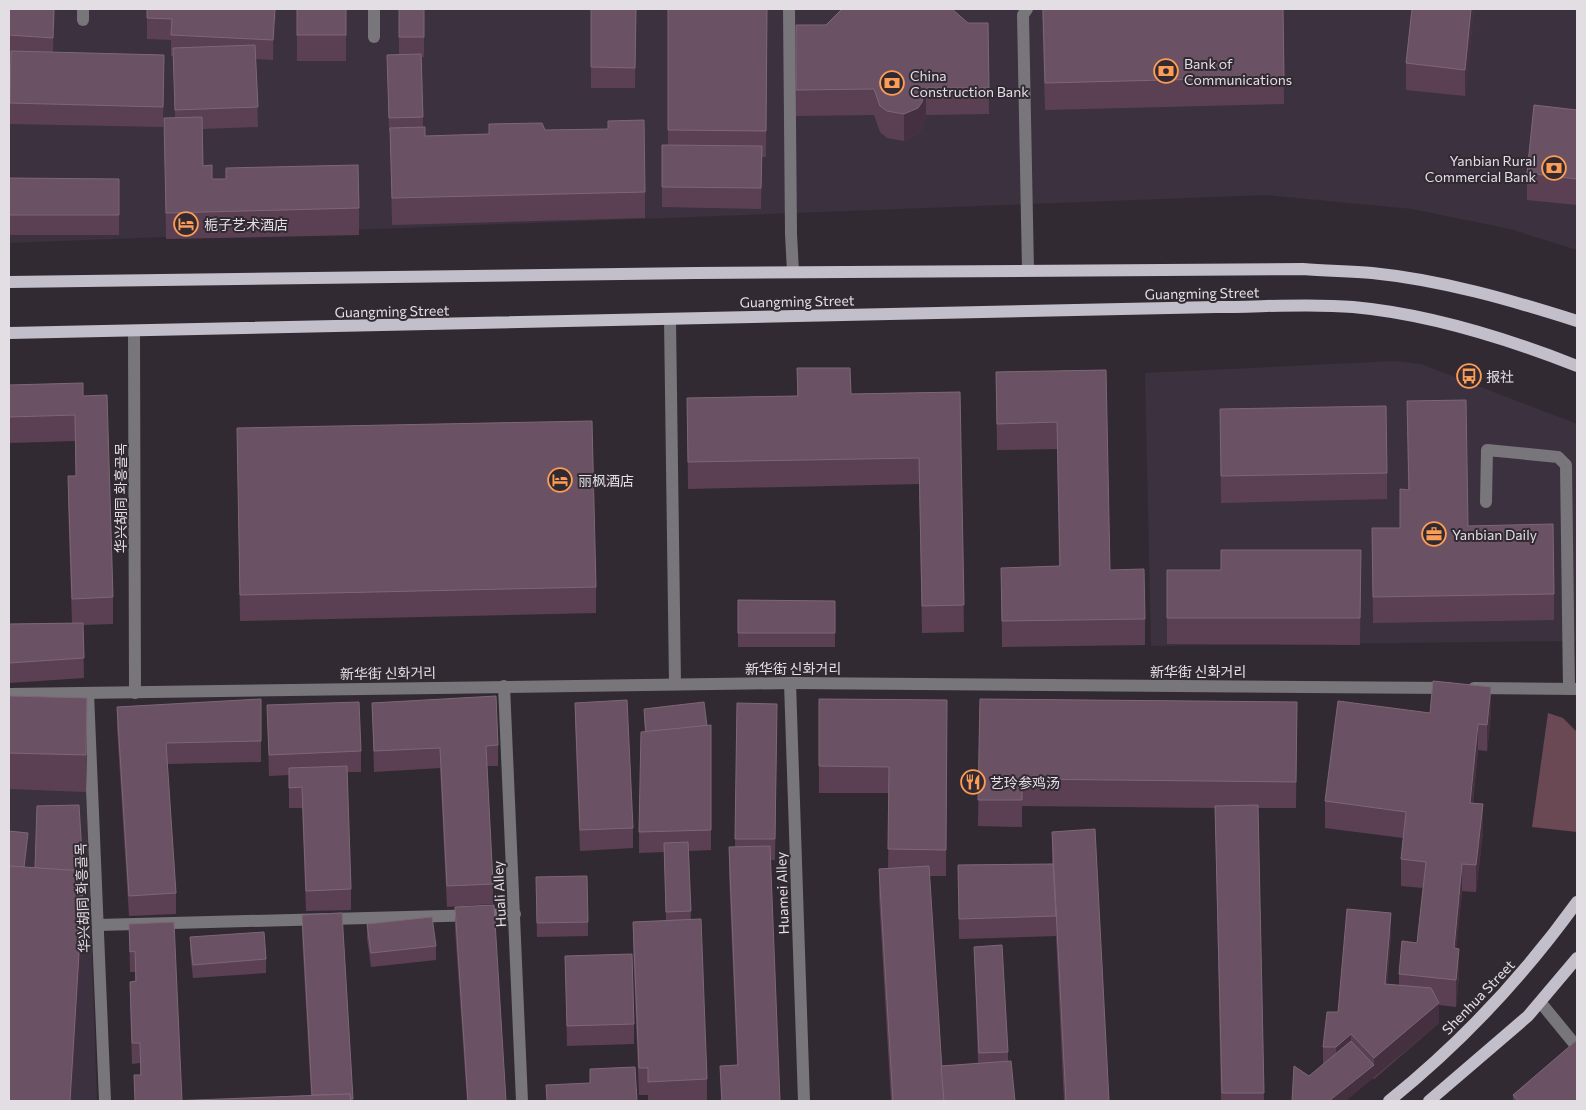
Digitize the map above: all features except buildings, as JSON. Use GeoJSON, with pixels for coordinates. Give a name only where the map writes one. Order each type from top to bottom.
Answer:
{"type":"FeatureCollection","features":[{"type":"Feature","properties":{"kind":"main road","name":"Guangming Street"},"geometry":{"type":"LineString","coordinates":[[9,282],[1229,268],[1372,273],[1434,283],[1508,300],[1577,321]]}},
{"type":"Feature","properties":{"kind":"main road","name":"Guangming Street"},"geometry":{"type":"LineString","coordinates":[[9,333],[134,332],[1206,308],[1351,307],[1405,314],[1457,327],[1538,351],[1577,366]]}},
{"type":"Feature","properties":{"kind":"main road","name":"Shenhua Street"},"geometry":{"type":"LineString","coordinates":[[1389,1101],[1430,1069],[1500,999],[1548,943],[1577,902]]}},
{"type":"Feature","properties":{"kind":"main road"},"geometry":{"type":"LineString","coordinates":[[1429,1101],[1541,1003],[1577,958]]}},
{"type":"Feature","properties":{"kind":"street"},"geometry":{"type":"LineString","coordinates":[[374,9],[374,38]]}},
{"type":"Feature","properties":{"kind":"street"},"geometry":{"type":"LineString","coordinates":[[789,9],[790,225],[793,272]]}},
{"type":"Feature","properties":{"kind":"street"},"geometry":{"type":"LineString","coordinates":[[1023,11],[1028,270]]}},
{"type":"Feature","properties":{"kind":"street"},"geometry":{"type":"LineString","coordinates":[[670,319],[676,684]]}},
{"type":"Feature","properties":{"kind":"street","name":"华兴胡同 화흥골목"},"geometry":{"type":"LineString","coordinates":[[134,332],[135,693]]}},
{"type":"Feature","properties":{"kind":"street"},"geometry":{"type":"LineString","coordinates":[[1486,502],[1487,450],[1558,458],[1566,465],[1573,689]]}},
{"type":"Feature","properties":{"kind":"street","name":"新华街 신화거리"},"geometry":{"type":"LineString","coordinates":[[9,694],[790,683],[1573,689]]}},
{"type":"Feature","properties":{"kind":"street","name":"Huamei Alley"},"geometry":{"type":"LineString","coordinates":[[790,683],[804,1101]]}},
{"type":"Feature","properties":{"kind":"street","name":"Huali Alley"},"geometry":{"type":"LineString","coordinates":[[504,686],[522,1101]]}},
{"type":"Feature","properties":{"kind":"street","name":"华兴胡同 화흥골목"},"geometry":{"type":"LineString","coordinates":[[88,693],[105,1101]]}},
{"type":"Feature","properties":{"kind":"street"},"geometry":{"type":"LineString","coordinates":[[98,925],[515,914]]}},
{"type":"Feature","properties":{"kind":"street"},"geometry":{"type":"LineString","coordinates":[[1541,1003],[1577,1047]]}},
{"type":"Feature","properties":{"kind":"shaded area"},"geometry":{"type":"Polygon","coordinates":[[[9,9],[1577,9],[1577,250],[1510,229],[1412,209],[1266,195],[9,243],[9,9]]]}},
{"type":"Feature","properties":{"kind":"shaded area"},"geometry":{"type":"Polygon","coordinates":[[[1396,361],[1421,364],[1577,424],[1577,641],[1151,646],[1145,373],[1396,361]]]}},
{"type":"Feature","properties":{"kind":"shaded area"},"geometry":{"type":"Polygon","coordinates":[[[1548,713],[1563,718],[1577,732],[1577,832],[1532,827],[1548,713]]]}},
{"type":"Feature","properties":{"kind":"shaded area"},"geometry":{"type":"Polygon","coordinates":[[[84,724],[97,1101],[9,1101],[9,725],[84,724]]]}},
{"type":"Feature","properties":{"kind":"place","name":"Bank of Communications"},"geometry":{"type":"Point","coordinates":[1166,71]}},
{"type":"Feature","properties":{"kind":"place","name":"China Construction Bank"},"geometry":{"type":"Point","coordinates":[892,83]}},
{"type":"Feature","properties":{"kind":"place","name":"Yanbian Rural Commercial Bank"},"geometry":{"type":"Point","coordinates":[1554,168]}},
{"type":"Feature","properties":{"kind":"place","name":"栀子艺术酒店"},"geometry":{"type":"Point","coordinates":[186,224]}},
{"type":"Feature","properties":{"kind":"place","name":"报社"},"geometry":{"type":"Point","coordinates":[1469,376]}},
{"type":"Feature","properties":{"kind":"place","name":"丽枫酒店"},"geometry":{"type":"Point","coordinates":[560,480]}},
{"type":"Feature","properties":{"kind":"place","name":"Yanbian Daily"},"geometry":{"type":"Point","coordinates":[1434,534]}},
{"type":"Feature","properties":{"kind":"place","name":"艺玲参鸡汤"},"geometry":{"type":"Point","coordinates":[973,782]}}]}
